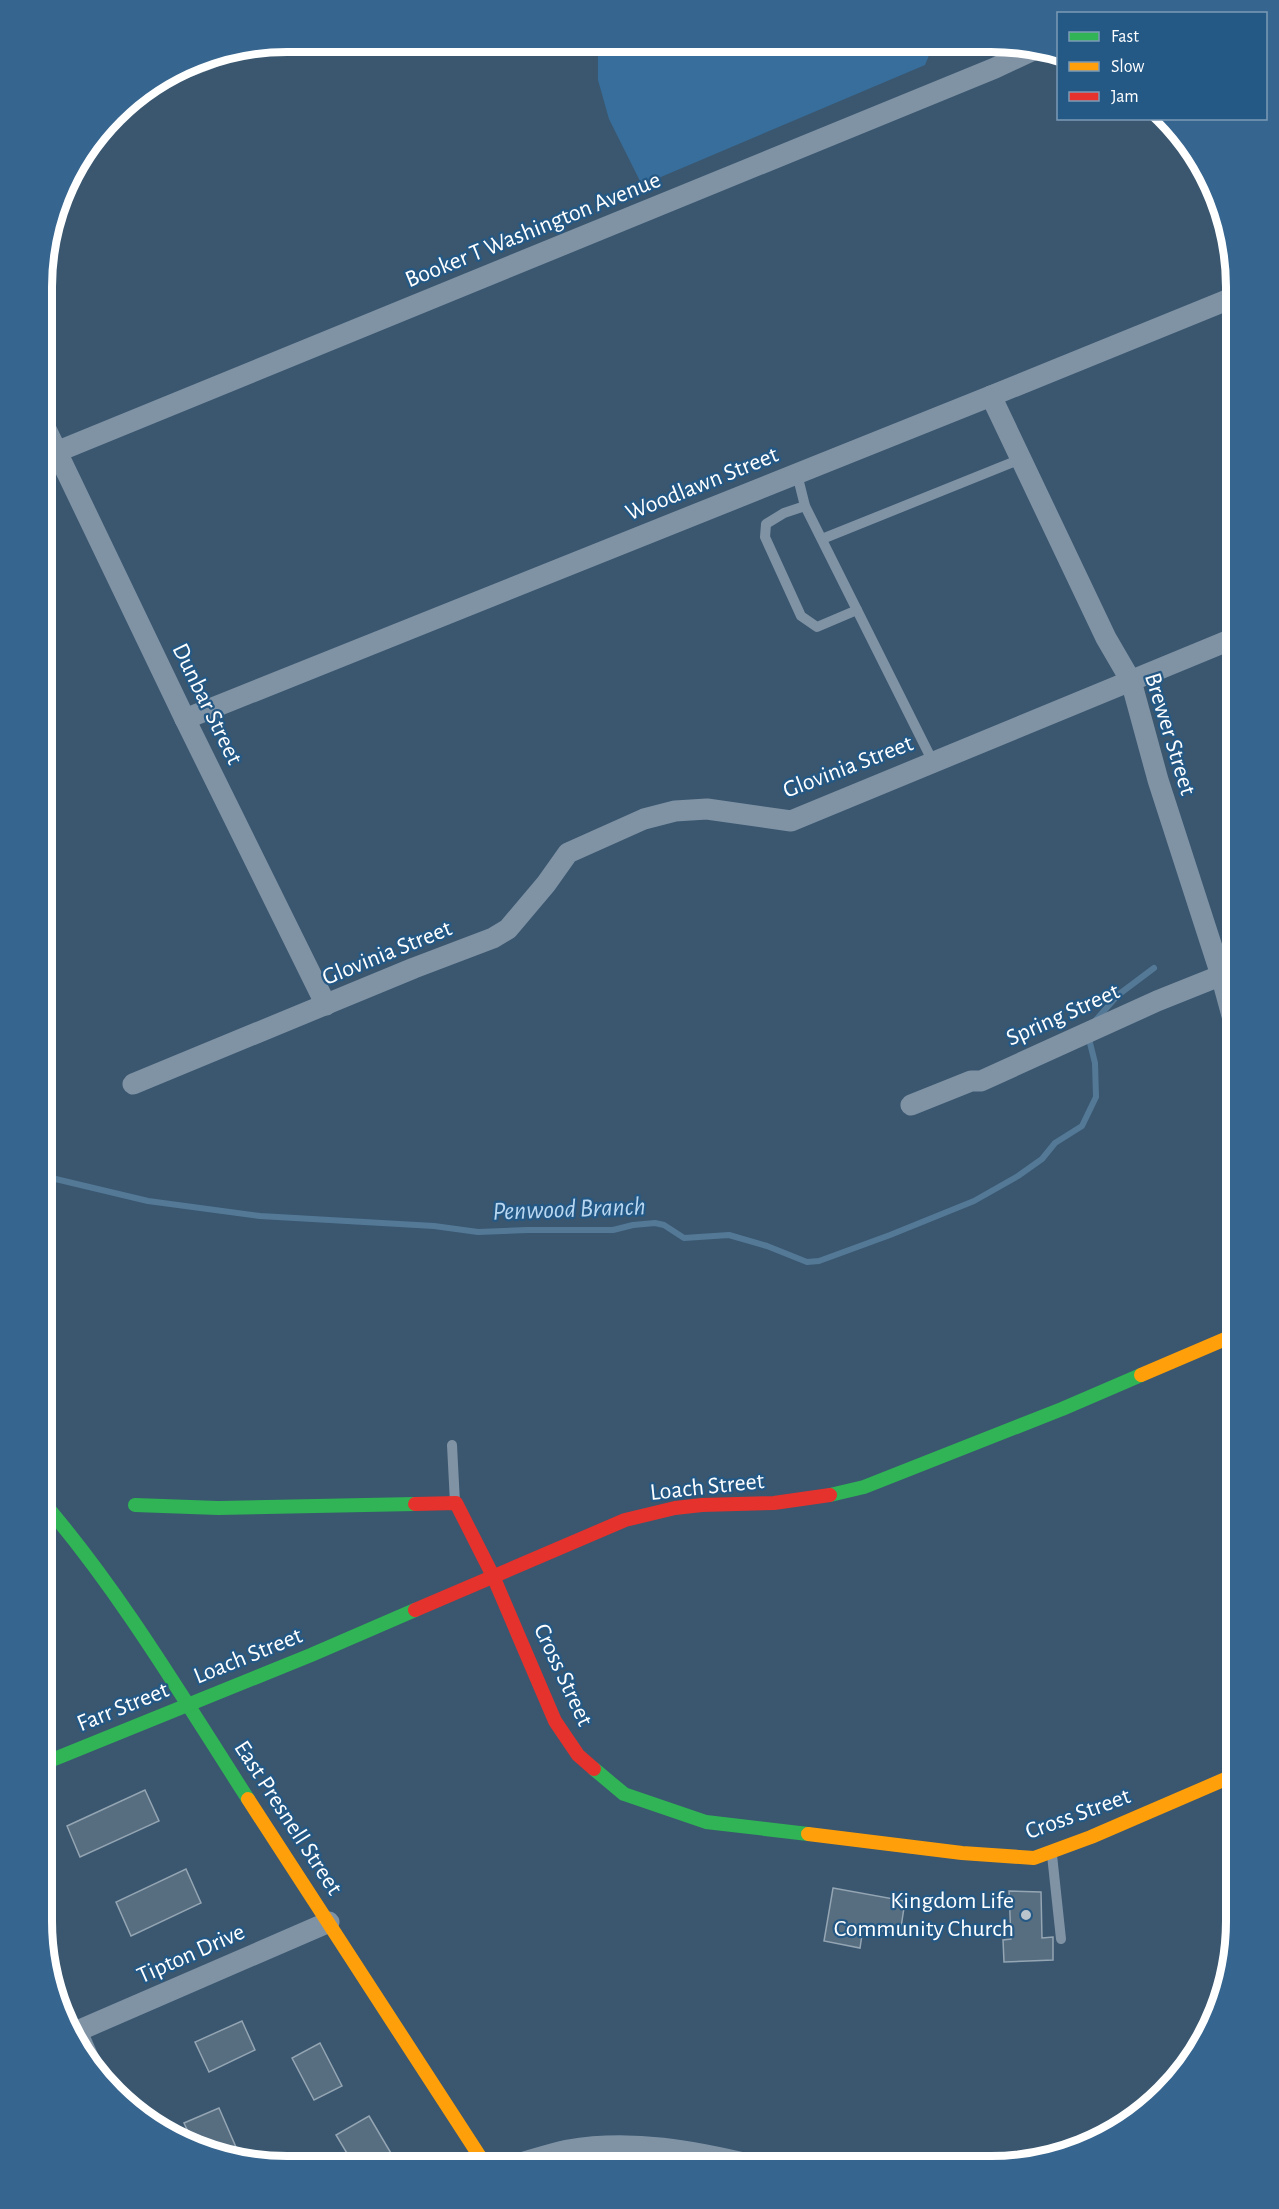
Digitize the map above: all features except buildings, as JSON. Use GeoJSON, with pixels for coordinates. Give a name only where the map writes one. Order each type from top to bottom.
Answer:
{"type":"FeatureCollection","features":[{"type":"Feature","properties":{"kind":"street","name":"Booker T Washington Avenue"},"geometry":{"type":"LineString","coordinates":[[52,454],[1023,55]]}},
{"type":"Feature","properties":{"kind":"street","name":"Woodlawn Street"},"geometry":{"type":"LineString","coordinates":[[185,718],[1226,300]]}},
{"type":"Feature","properties":{"kind":"street","name":"Brewer Street"},"geometry":{"type":"LineString","coordinates":[[991,396],[1106,638],[1131,681],[1158,780],[1226,964]]}},
{"type":"Feature","properties":{"kind":"street","name":"Dunbar Street"},"geometry":{"type":"LineString","coordinates":[[52,459],[185,718],[326,1005]]}},
{"type":"Feature","properties":{"kind":"street","name":"Glovinia Street"},"geometry":{"type":"LineString","coordinates":[[133,1084],[501,933],[508,929],[546,884],[568,853],[644,819],[675,811],[707,809],[791,821],[1226,642]]}},
{"type":"Feature","properties":{"kind":"street","name":"Spring Street"},"geometry":{"type":"LineString","coordinates":[[910,1105],[963,1083],[981,1081],[1157,1001],[1226,973]]}},
{"type":"Feature","properties":{"kind":"street","name":"Loach Street"},"geometry":{"type":"LineString","coordinates":[[188,1705],[423,1608],[493,1575],[625,1520],[675,1508],[774,1503],[838,1494],[864,1487],[1062,1409],[1226,1339]]}},
{"type":"Feature","properties":{"kind":"street","name":"Cross Street"},"geometry":{"type":"LineString","coordinates":[[456,1503],[493,1575],[555,1721],[578,1755],[624,1794],[706,1822],[962,1853],[1034,1858],[1091,1837],[1226,1777]]}},
{"type":"Feature","properties":{"kind":"street"},"geometry":{"type":"LineString","coordinates":[[135,1504],[154,1507],[218,1508],[456,1503]]}},
{"type":"Feature","properties":{"kind":"street","name":"East Presnell Street"},"geometry":{"type":"LineString","coordinates":[[52,1513],[73,1537],[188,1705],[480,2156]]}},
{"type":"Feature","properties":{"kind":"street","name":"Farr Street"},"geometry":{"type":"LineString","coordinates":[[52,1760],[188,1705]]}},
{"type":"Feature","properties":{"kind":"street","name":"Tipton Drive"},"geometry":{"type":"LineString","coordinates":[[80,2031],[329,1922]]}},
{"type":"Feature","properties":{"kind":"street"},"geometry":{"type":"LineString","coordinates":[[546,2156],[568,2150],[627,2145],[676,2148],[712,2156]]}},
{"type":"Feature","properties":{"kind":"lane"},"geometry":{"type":"LineString","coordinates":[[822,539],[1021,459]]}},
{"type":"Feature","properties":{"kind":"lane"},"geometry":{"type":"LineString","coordinates":[[797,474],[806,506],[933,762]]}},
{"type":"Feature","properties":{"kind":"lane"},"geometry":{"type":"LineString","coordinates":[[806,506],[784,513],[766,524],[765,537],[801,616],[817,627],[857,610]]}},
{"type":"Feature","properties":{"kind":"lane"},"geometry":{"type":"LineString","coordinates":[[452,1445],[456,1503]]}},
{"type":"Feature","properties":{"kind":"lane"},"geometry":{"type":"LineString","coordinates":[[1052,1851],[1061,1939]]}},
{"type":"Feature","properties":{"kind":"shaded area"},"geometry":{"type":"Polygon","coordinates":[[[598,52],[930,53],[925,65],[642,185],[609,119],[598,80],[598,52]]]}},
{"type":"Feature","properties":{"kind":"waterway","name":"Penwood Branch"},"geometry":{"type":"LineString","coordinates":[[1095,1021],[1118,995],[1154,968]]}},
{"type":"Feature","properties":{"kind":"waterway","name":"Penwood Branch"},"geometry":{"type":"LineString","coordinates":[[52,1178],[148,1201],[260,1216],[434,1226],[478,1232],[613,1230],[655,1223],[664,1225],[684,1238],[729,1235],[767,1246],[807,1262],[819,1261],[974,1201],[1018,1176],[1042,1159],[1055,1143],[1082,1126],[1096,1097],[1095,1063],[1088,1035]]}},
{"type":"Feature","properties":{"kind":"traffic: fast"},"geometry":{"type":"LineString","coordinates":[[830,1495],[864,1487],[1062,1409],[1141,1375]]}},
{"type":"Feature","properties":{"kind":"traffic: fast"},"geometry":{"type":"LineString","coordinates":[[135,1505],[218,1508],[415,1504]]}},
{"type":"Feature","properties":{"kind":"traffic: fast"},"geometry":{"type":"LineString","coordinates":[[52,1513],[125,1609],[248,1799]]}},
{"type":"Feature","properties":{"kind":"traffic: fast"},"geometry":{"type":"LineString","coordinates":[[52,1760],[311,1655],[415,1610]]}},
{"type":"Feature","properties":{"kind":"traffic: fast"},"geometry":{"type":"LineString","coordinates":[[594,1769],[624,1794],[706,1822],[808,1834]]}},
{"type":"Feature","properties":{"kind":"traffic: slow"},"geometry":{"type":"LineString","coordinates":[[1141,1375],[1226,1339]]}},
{"type":"Feature","properties":{"kind":"traffic: slow"},"geometry":{"type":"LineString","coordinates":[[808,1834],[962,1853],[1034,1858],[1091,1837],[1226,1779]]}},
{"type":"Feature","properties":{"kind":"traffic: slow"},"geometry":{"type":"LineString","coordinates":[[248,1799],[480,2156]]}},
{"type":"Feature","properties":{"kind":"traffic: jam"},"geometry":{"type":"LineString","coordinates":[[415,1610],[625,1520],[675,1508],[774,1503],[830,1495]]}},
{"type":"Feature","properties":{"kind":"traffic: jam"},"geometry":{"type":"LineString","coordinates":[[415,1504],[456,1503],[493,1576],[555,1721],[578,1755],[594,1769]]}},
{"type":"Feature","properties":{"kind":"place","name":"Kingdom Life Community Church"},"geometry":{"type":"Point","coordinates":[1026,1915]}}]}
